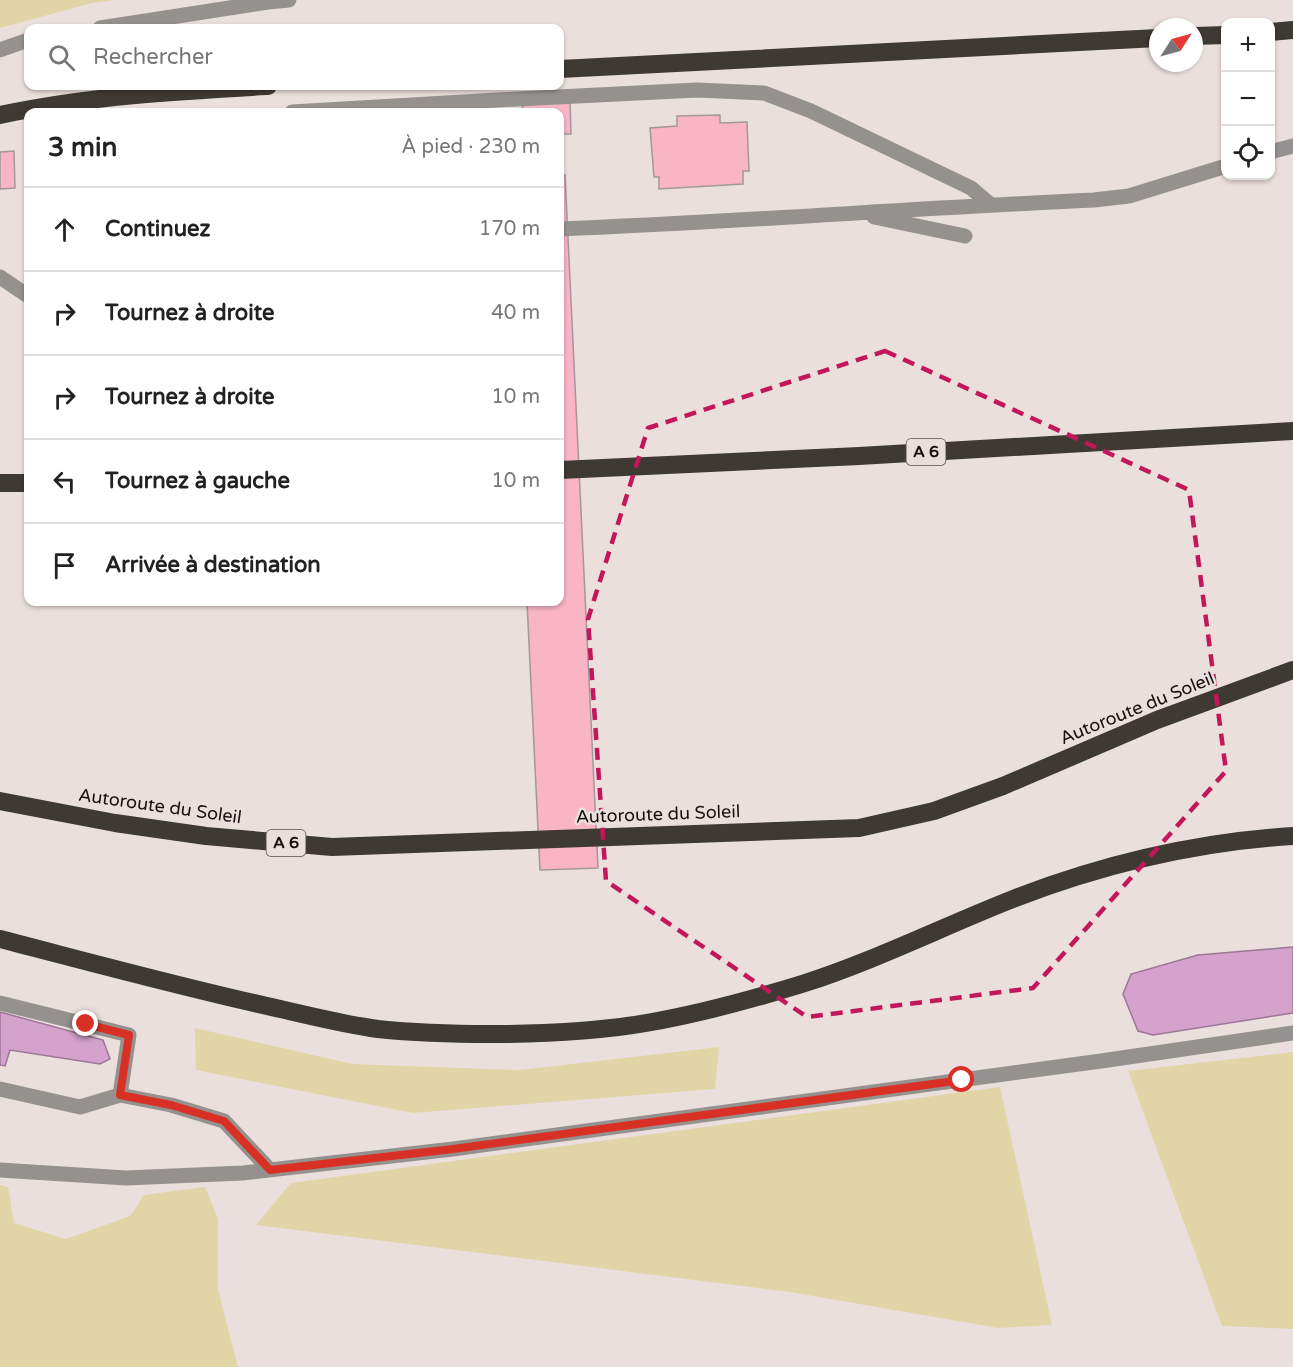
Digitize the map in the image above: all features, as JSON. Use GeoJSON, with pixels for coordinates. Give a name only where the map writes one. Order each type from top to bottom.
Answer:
{"type":"FeatureCollection","features":[{"type":"Feature","properties":{"kind":"highway"},"geometry":{"type":"LineString","coordinates":[[1275,32],[1293,30]]}},
{"type":"Feature","properties":{"kind":"highway"},"geometry":{"type":"LineString","coordinates":[[1203,36],[1221,35]]}},
{"type":"Feature","properties":{"kind":"highway"},"geometry":{"type":"LineString","coordinates":[[564,69],[1149,38]]}},
{"type":"Feature","properties":{"kind":"highway"},"geometry":{"type":"LineString","coordinates":[[38,108],[75,102],[201,90]]}},
{"type":"Feature","properties":{"kind":"highway"},"geometry":{"type":"LineString","coordinates":[[0,115],[24,110]]}},
{"type":"Feature","properties":{"kind":"highway","name":"A 6"},"geometry":{"type":"LineString","coordinates":[[564,470],[1293,431]]}},
{"type":"Feature","properties":{"kind":"highway"},"geometry":{"type":"LineString","coordinates":[[0,483],[24,483]]}},
{"type":"Feature","properties":{"kind":"highway","name":"Autoroute du Soleil"},"geometry":{"type":"LineString","coordinates":[[0,801],[115,823],[206,836],[332,847],[859,828],[934,811],[1003,786],[1157,720],[1293,670]]}},
{"type":"Feature","properties":{"kind":"highway"},"geometry":{"type":"LineString","coordinates":[[0,939],[215,994],[376,1028],[428,1034],[535,1034],[579,1031],[644,1023],[697,1013],[794,986],[861,964],[1011,900],[1112,866],[1164,853],[1216,844],[1293,836]]}},
{"type":"Feature","properties":{"kind":"street"},"geometry":{"type":"LineString","coordinates":[[126,24],[289,0]]}},
{"type":"Feature","properties":{"kind":"street"},"geometry":{"type":"LineString","coordinates":[[0,50],[24,41]]}},
{"type":"Feature","properties":{"kind":"street"},"geometry":{"type":"LineString","coordinates":[[357,108],[697,90],[764,93],[811,111],[971,188],[991,205]]}},
{"type":"Feature","properties":{"kind":"street"},"geometry":{"type":"LineString","coordinates":[[1275,151],[1293,146]]}},
{"type":"Feature","properties":{"kind":"street"},"geometry":{"type":"LineString","coordinates":[[564,229],[694,224],[1094,200],[1129,196],[1221,168]]}},
{"type":"Feature","properties":{"kind":"street"},"geometry":{"type":"LineString","coordinates":[[853,213],[965,236]]}},
{"type":"Feature","properties":{"kind":"street"},"geometry":{"type":"LineString","coordinates":[[0,277],[24,293]]}},
{"type":"Feature","properties":{"kind":"street"},"geometry":{"type":"LineString","coordinates":[[0,1003],[129,1035],[120,1095]]}},
{"type":"Feature","properties":{"kind":"street"},"geometry":{"type":"LineString","coordinates":[[0,1170],[126,1178],[243,1173],[453,1149],[1293,1033]]}},
{"type":"Feature","properties":{"kind":"street"},"geometry":{"type":"LineString","coordinates":[[0,1089],[80,1107],[120,1095],[171,1105],[224,1121],[270,1170]]}},
{"type":"Feature","properties":{"kind":"highlighted area"},"geometry":{"type":"Polygon","coordinates":[[[885,351],[1189,490],[1226,771],[1033,988],[807,1017],[606,881],[588,619],[648,428],[885,351]]]}},
{"type":"Feature","properties":{"kind":"shaded area"},"geometry":{"type":"Polygon","coordinates":[[[0,0],[115,0],[92,3],[0,28],[0,0]]]}},
{"type":"Feature","properties":{"kind":"shaded area"},"geometry":{"type":"Polygon","coordinates":[[[1293,947],[1293,1013],[1153,1035],[1138,1031],[1123,994],[1131,974],[1198,955],[1293,947]]]}},
{"type":"Feature","properties":{"kind":"shaded area"},"geometry":{"type":"Polygon","coordinates":[[[0,1012],[103,1040],[110,1059],[100,1064],[10,1050],[5,1066],[0,1065],[0,1012]]]}},
{"type":"Feature","properties":{"kind":"shaded area"},"geometry":{"type":"Polygon","coordinates":[[[195,1028],[352,1064],[520,1070],[719,1047],[715,1089],[413,1113],[196,1070],[195,1028]]]}},
{"type":"Feature","properties":{"kind":"shaded area"},"geometry":{"type":"Polygon","coordinates":[[[1293,1052],[1293,1329],[1222,1326],[1128,1071],[1293,1052]]]}},
{"type":"Feature","properties":{"kind":"shaded area"},"geometry":{"type":"Polygon","coordinates":[[[1000,1087],[1052,1325],[998,1328],[790,1292],[256,1225],[291,1183],[1000,1087]]]}},
{"type":"Feature","properties":{"kind":"shaded area"},"geometry":{"type":"Polygon","coordinates":[[[0,1185],[8,1187],[14,1223],[66,1239],[130,1216],[144,1195],[205,1187],[218,1219],[218,1290],[238,1367],[0,1367],[0,1185]]]}},
{"type":"Feature","properties":{"kind":"building"},"geometry":{"type":"Polygon","coordinates":[[[570,102],[571,134],[564,134],[564,108],[522,108],[522,104],[570,102]]]}},
{"type":"Feature","properties":{"kind":"building"},"geometry":{"type":"Polygon","coordinates":[[[720,115],[720,123],[747,122],[749,171],[743,171],[743,184],[659,189],[659,177],[654,177],[650,128],[677,126],[677,116],[720,115]]]}},
{"type":"Feature","properties":{"kind":"building"},"geometry":{"type":"Polygon","coordinates":[[[14,151],[15,188],[0,189],[0,152],[14,151]]]}},
{"type":"Feature","properties":{"kind":"building"},"geometry":{"type":"Polygon","coordinates":[[[564,175],[598,868],[540,870],[527,606],[564,606],[564,175]]]}},
{"type":"Feature","properties":{"kind":"route"},"geometry":{"type":"LineString","coordinates":[[86,1024],[129,1035],[120,1095],[171,1105],[224,1121],[270,1170],[453,1149],[962,1080]]}}]}
